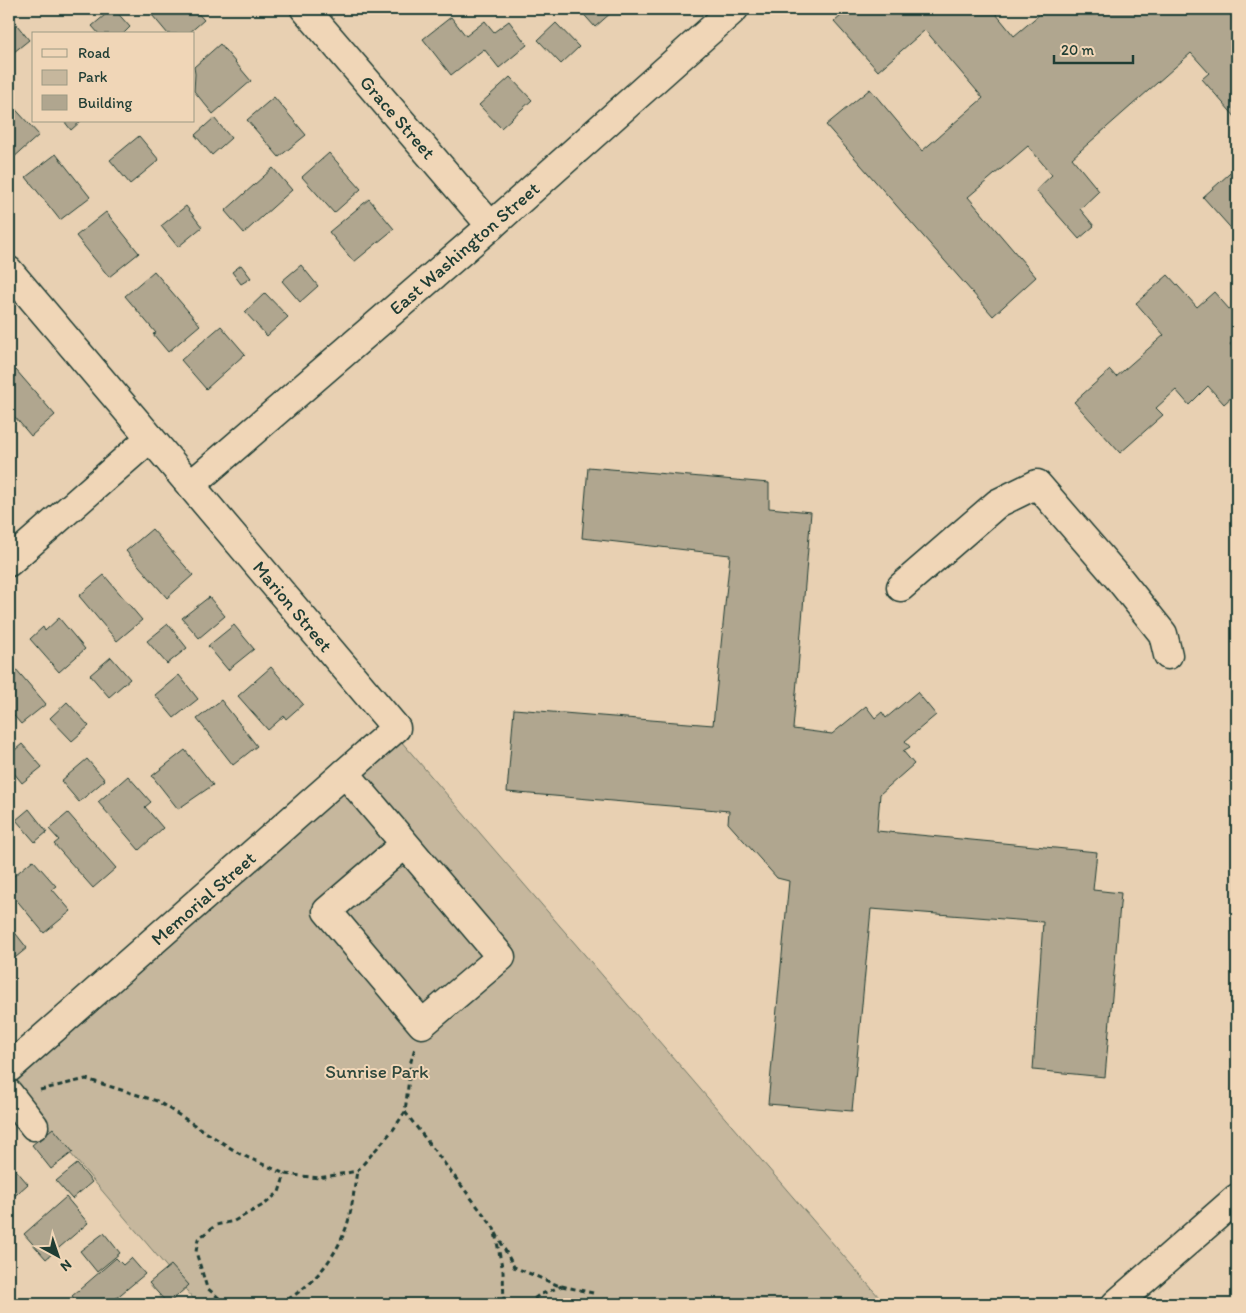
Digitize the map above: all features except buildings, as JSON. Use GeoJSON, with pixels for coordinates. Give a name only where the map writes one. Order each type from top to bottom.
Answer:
{"type":"FeatureCollection","features":[{"type":"Feature","properties":{"kind":"street","name":"Grace Street"},"geometry":{"type":"LineString","coordinates":[[305,9],[491,226]]}},
{"type":"Feature","properties":{"kind":"street","name":"East Washington Street"},"geometry":{"type":"LineString","coordinates":[[191,485],[491,226],[734,9]]}},
{"type":"Feature","properties":{"kind":"street"},"geometry":{"type":"LineString","coordinates":[[9,271],[150,438],[9,562]]}},
{"type":"Feature","properties":{"kind":"street","name":"Marion Street"},"geometry":{"type":"LineString","coordinates":[[150,438],[396,728]]}},
{"type":"Feature","properties":{"kind":"street"},"geometry":{"type":"LineString","coordinates":[[901,587],[998,503],[1037,484],[1120,580],[1163,634],[1168,656]]}},
{"type":"Feature","properties":{"kind":"street","name":"Memorial Street"},"geometry":{"type":"LineString","coordinates":[[9,1068],[396,728]]}},
{"type":"Feature","properties":{"kind":"street"},"geometry":{"type":"LineString","coordinates":[[345,773],[501,957],[422,1024],[327,911],[405,844]]}},
{"type":"Feature","properties":{"kind":"street"},"geometry":{"type":"LineString","coordinates":[[12,1098],[34,1126]]}},
{"type":"Feature","properties":{"kind":"street"},"geometry":{"type":"LineString","coordinates":[[1116,1304],[1237,1198]]}},
{"type":"Feature","properties":{"kind":"path"},"geometry":{"type":"LineString","coordinates":[[280,1304],[303,1289],[332,1259],[347,1227],[357,1172],[393,1130],[405,1112],[411,1061],[422,1024]]}},
{"type":"Feature","properties":{"kind":"path"},"geometry":{"type":"LineString","coordinates":[[12,1098],[86,1079],[157,1100],[240,1154],[285,1174],[319,1178],[357,1172]]}},
{"type":"Feature","properties":{"kind":"path"},"geometry":{"type":"LineString","coordinates":[[405,1112],[494,1228],[514,1267],[562,1286],[593,1293]]}},
{"type":"Feature","properties":{"kind":"path"},"geometry":{"type":"LineString","coordinates":[[226,1304],[207,1288],[196,1252],[198,1239],[216,1225],[234,1221],[265,1204],[279,1192],[285,1174]]}},
{"type":"Feature","properties":{"kind":"path"},"geometry":{"type":"LineString","coordinates":[[494,1228],[503,1271],[504,1304]]}},
{"type":"Feature","properties":{"kind":"path"},"geometry":{"type":"LineString","coordinates":[[527,1304],[539,1295],[562,1286]]}},
{"type":"Feature","properties":{"kind":"green space","name":"Sunrise Park"},"geometry":{"type":"Polygon","coordinates":[[[400,740],[885,1304],[198,1304],[10,1082],[400,740]]]}}]}
